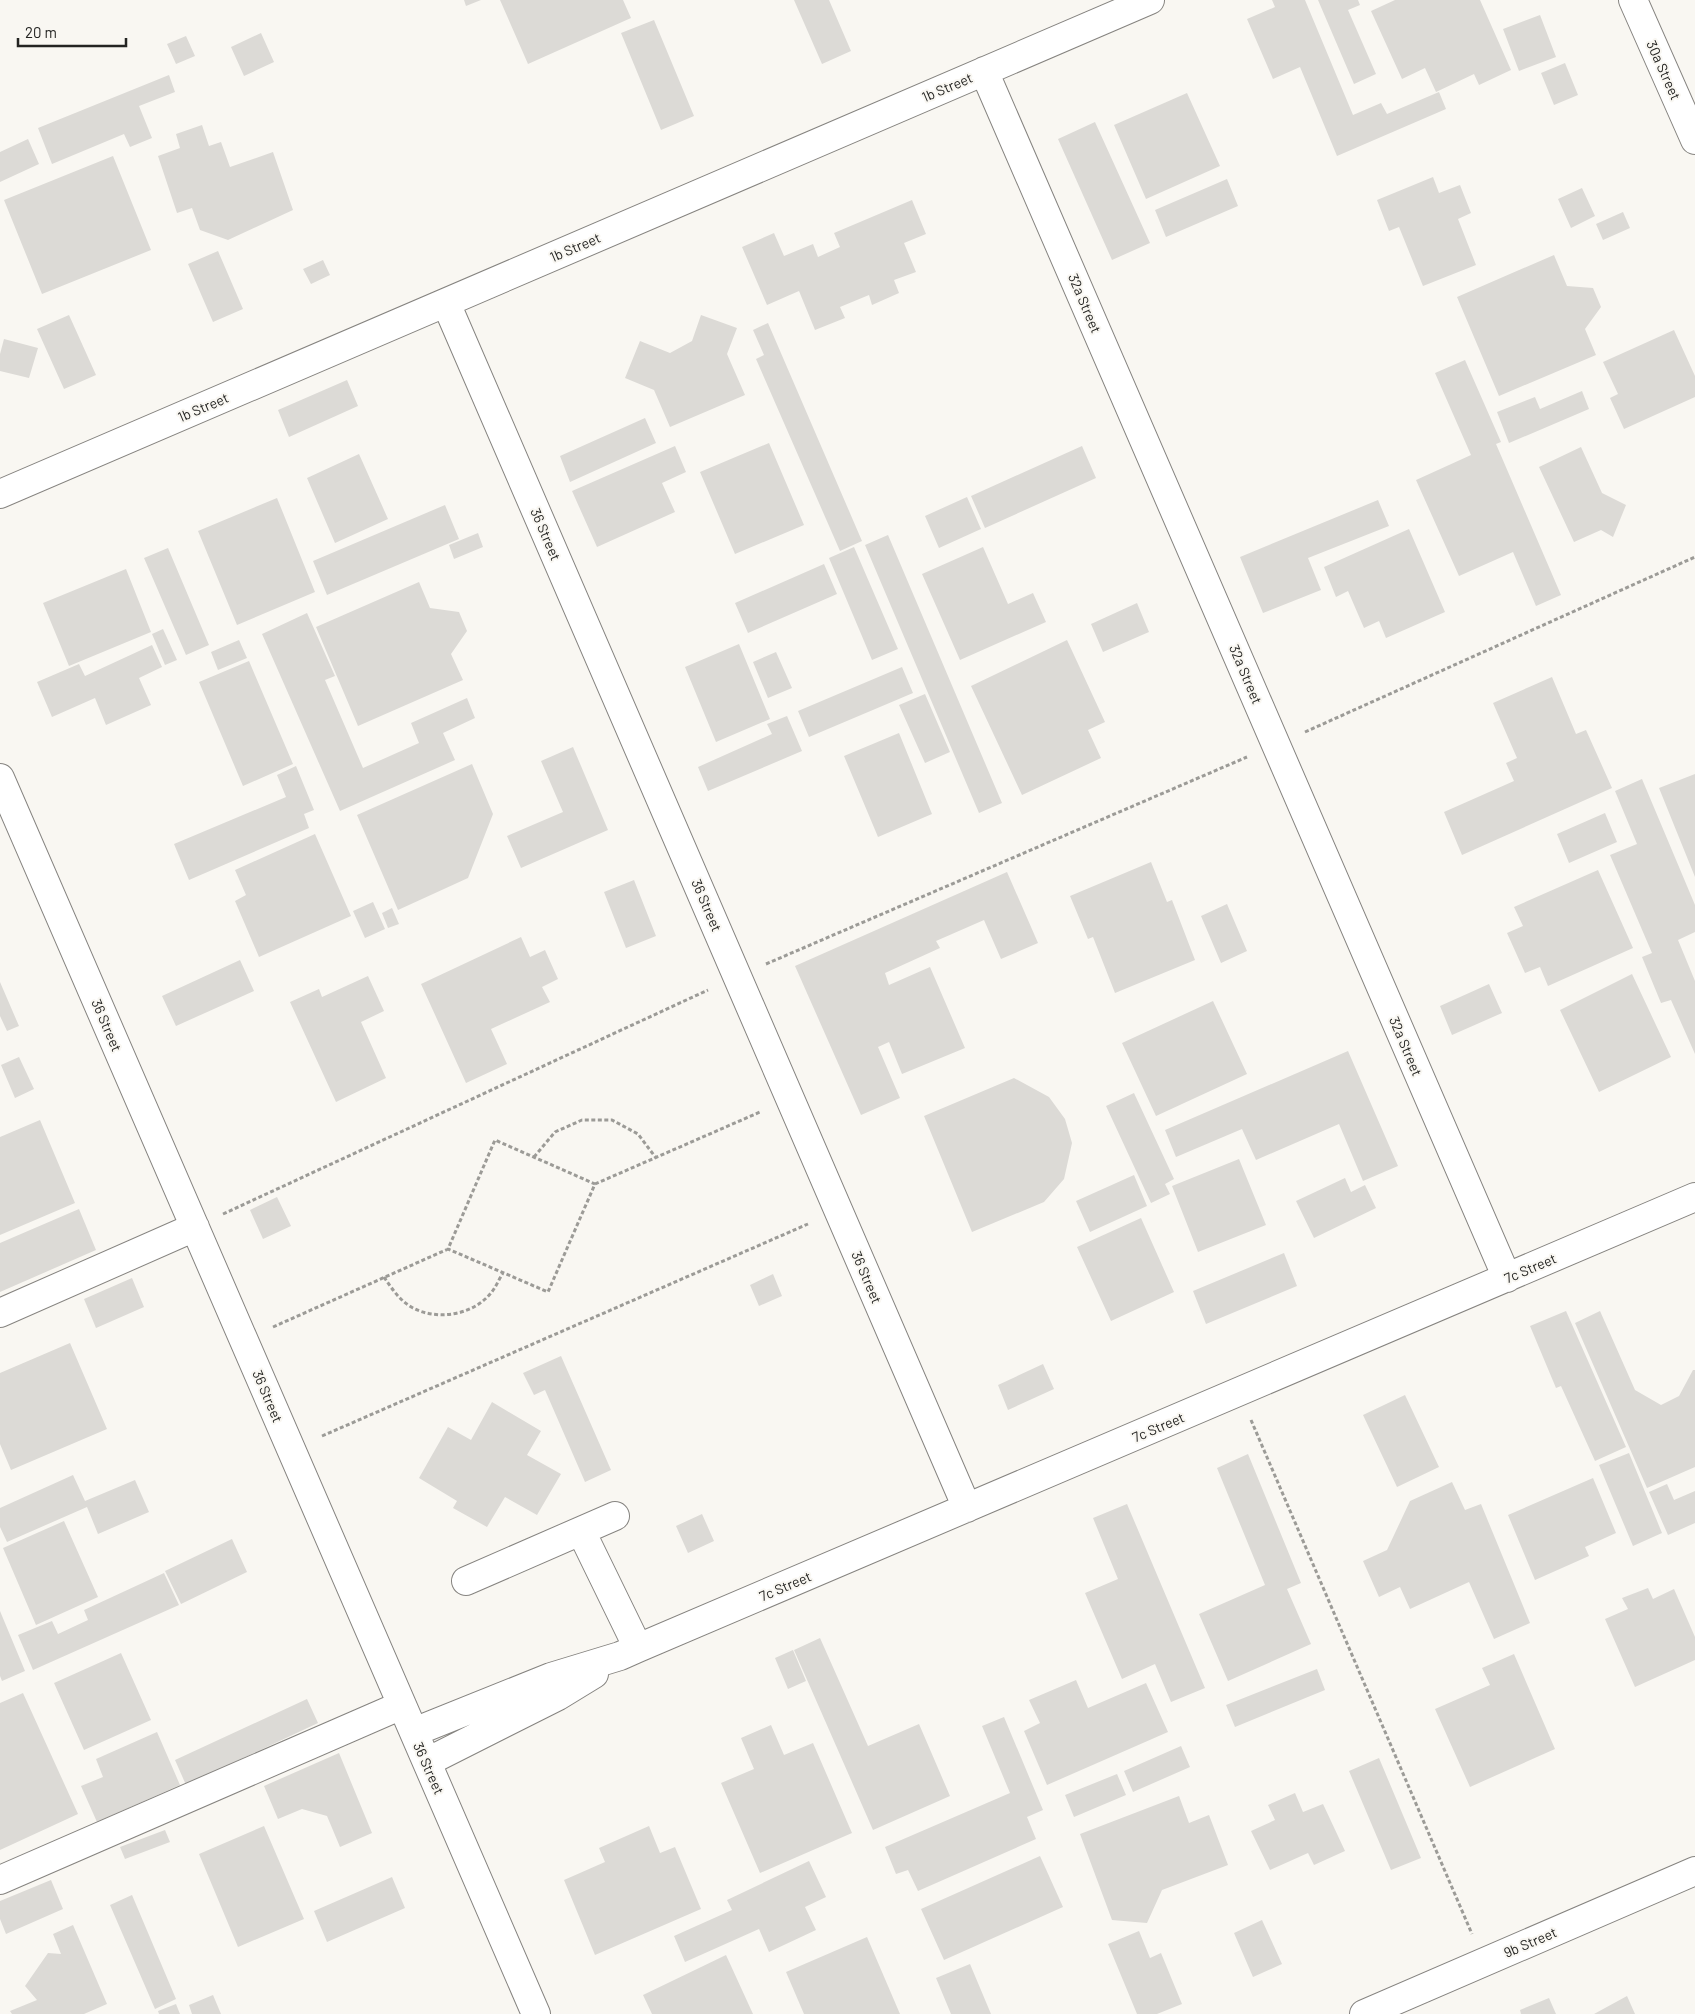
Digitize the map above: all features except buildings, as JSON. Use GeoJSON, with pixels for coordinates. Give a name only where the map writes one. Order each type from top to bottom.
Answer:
{"type":"FeatureCollection","features":[{"type":"Feature","properties":{"kind":"street","name":"1b Street"},"geometry":{"type":"LineString","coordinates":[[0,494],[1150,0]]}},
{"type":"Feature","properties":{"kind":"street","name":"30a Street"},"geometry":{"type":"LineString","coordinates":[[1633,0],[1695,140]]}},
{"type":"Feature","properties":{"kind":"street","name":"32a Street"},"geometry":{"type":"LineString","coordinates":[[984,71],[1507,1278]]}},
{"type":"Feature","properties":{"kind":"street","name":"36 Street"},"geometry":{"type":"LineString","coordinates":[[446,303],[967,1508]]}},
{"type":"Feature","properties":{"kind":"street","name":"36 Street"},"geometry":{"type":"LineString","coordinates":[[0,778],[536,2014]]}},
{"type":"Feature","properties":{"kind":"street","name":"7c Street"},"geometry":{"type":"LineString","coordinates":[[414,1732],[551,1677],[629,1652],[1695,1197]]}},
{"type":"Feature","properties":{"kind":"street"},"geometry":{"type":"LineString","coordinates":[[0,1313],[195,1227]]}},
{"type":"Feature","properties":{"kind":"street"},"geometry":{"type":"LineString","coordinates":[[466,1581],[615,1516]]}},
{"type":"Feature","properties":{"kind":"street"},"geometry":{"type":"LineString","coordinates":[[581,1531],[629,1652]]}},
{"type":"Feature","properties":{"kind":"street","name":"7c Street"},"geometry":{"type":"LineString","coordinates":[[427,1762],[558,1696],[629,1652]]}},
{"type":"Feature","properties":{"kind":"street"},"geometry":{"type":"LineString","coordinates":[[0,1880],[402,1705]]}},
{"type":"Feature","properties":{"kind":"street","name":"9b Street"},"geometry":{"type":"LineString","coordinates":[[1364,2014],[1695,1871]]}},
{"type":"Feature","properties":{"kind":"path"},"geometry":{"type":"LineString","coordinates":[[195,1227],[737,976],[1276,745],[1695,558]]}},
{"type":"Feature","properties":{"kind":"path"},"geometry":{"type":"LineString","coordinates":[[448,1249],[548,1292],[595,1184],[790,1099]]}},
{"type":"Feature","properties":{"kind":"path"},"geometry":{"type":"LineString","coordinates":[[534,1157],[555,1132],[582,1120],[612,1120],[638,1134],[656,1158]]}},
{"type":"Feature","properties":{"kind":"path"},"geometry":{"type":"LineString","coordinates":[[244,1340],[448,1249],[495,1140],[595,1184]]}},
{"type":"Feature","properties":{"kind":"path"},"geometry":{"type":"LineString","coordinates":[[291,1449],[838,1210]]}},
{"type":"Feature","properties":{"kind":"path"},"geometry":{"type":"LineString","coordinates":[[384,1278],[396,1295],[413,1308],[434,1315],[455,1314],[475,1307],[491,1293],[503,1273]]}},
{"type":"Feature","properties":{"kind":"path"},"geometry":{"type":"LineString","coordinates":[[1239,1392],[1484,1962]]}}]}
